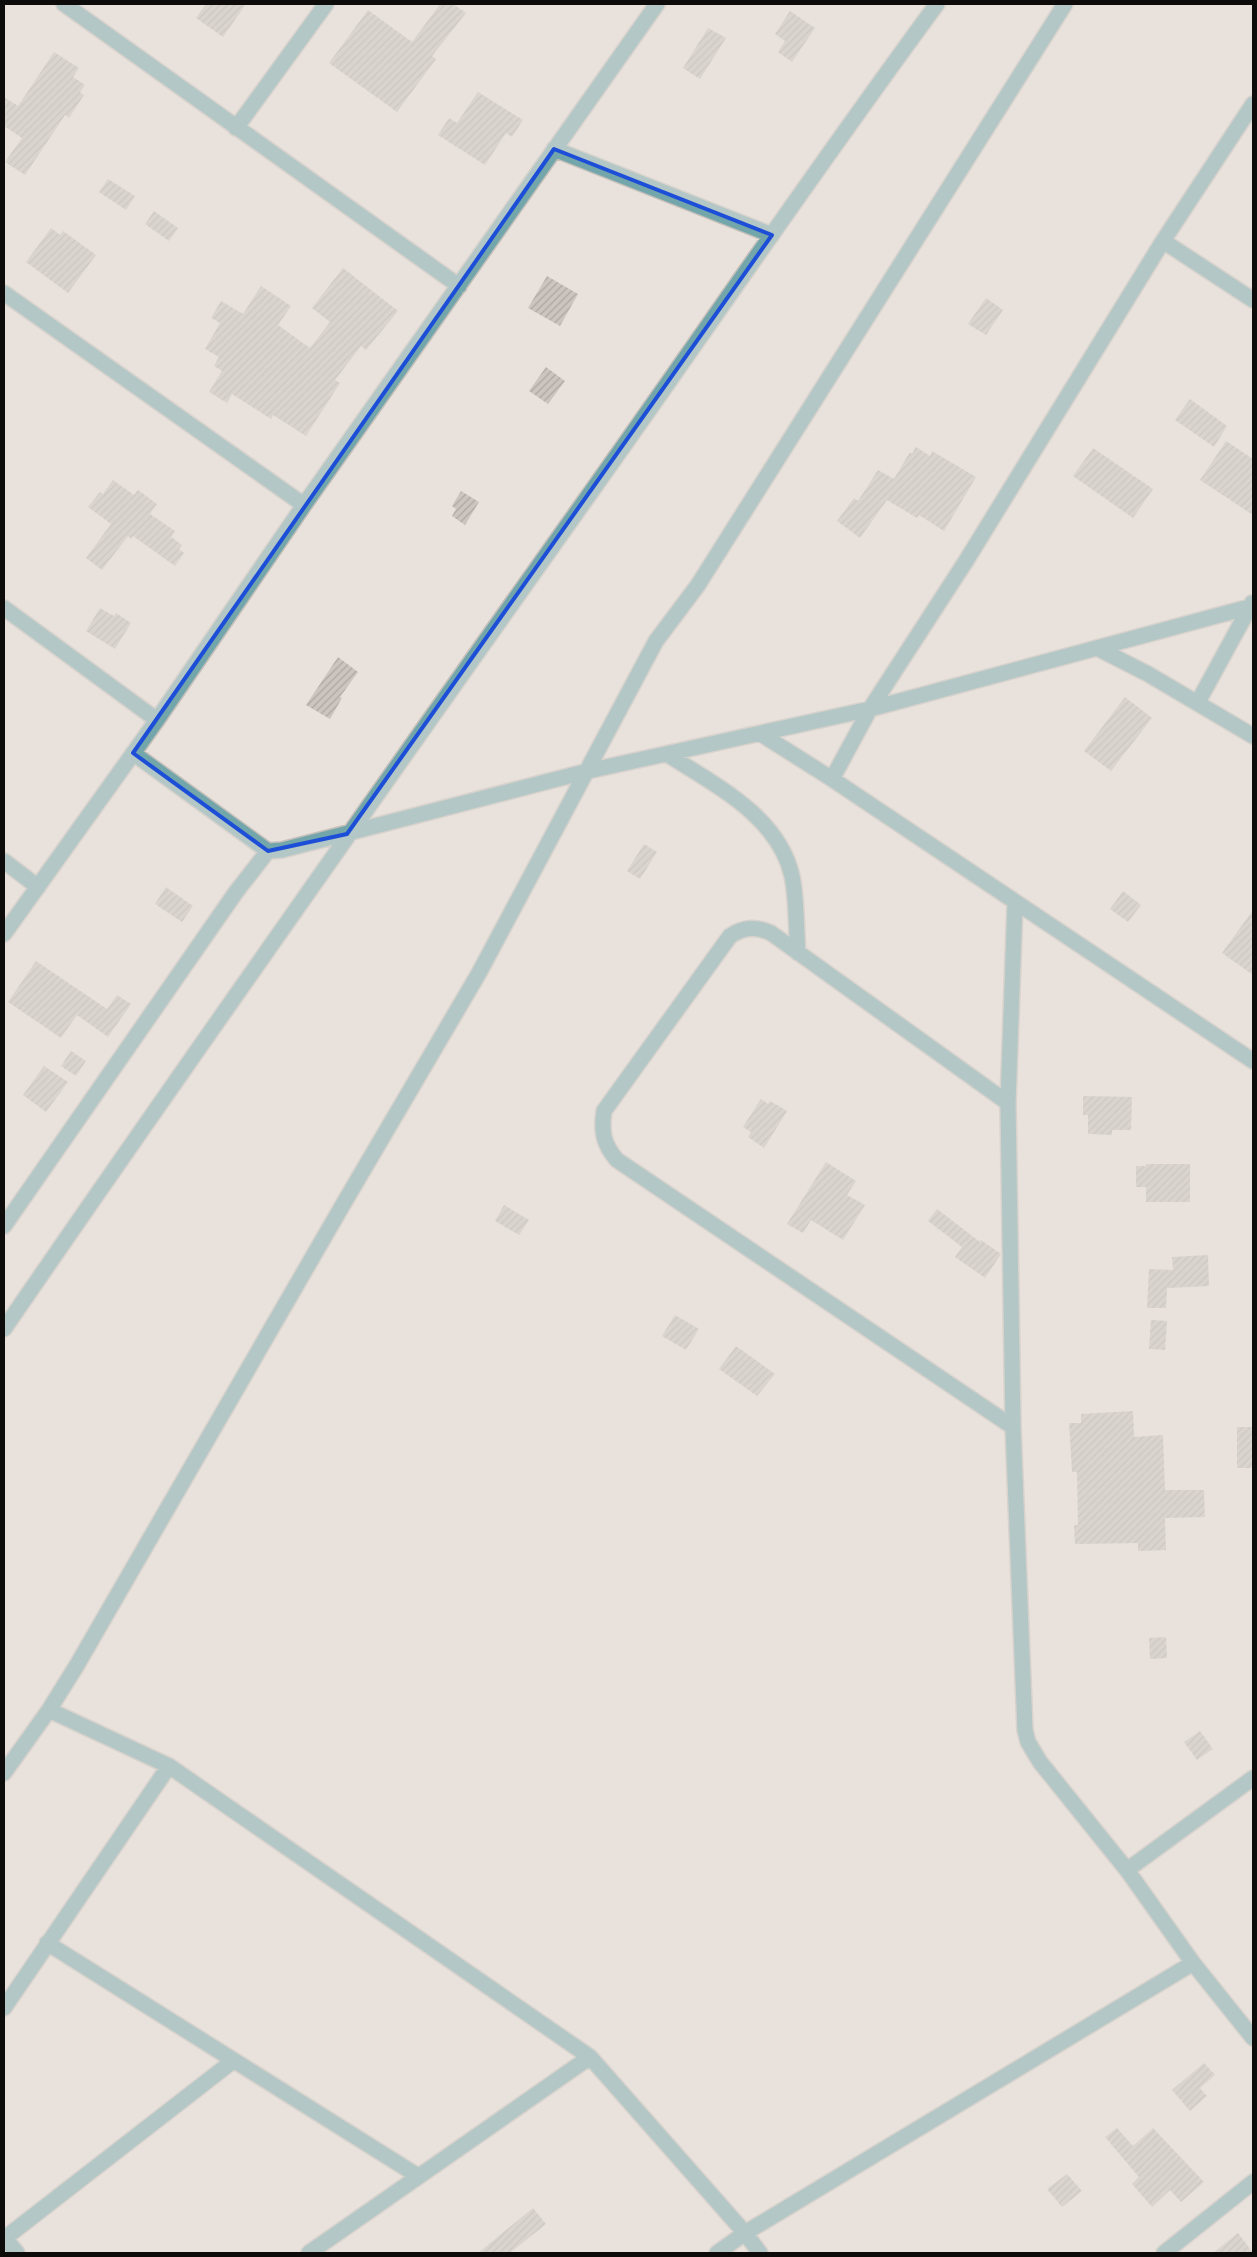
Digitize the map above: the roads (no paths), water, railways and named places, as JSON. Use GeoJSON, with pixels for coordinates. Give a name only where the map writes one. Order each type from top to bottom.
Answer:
{"type":"FeatureCollection","features":[{"type":"Feature","properties":{"kind":"street"},"geometry":{"type":"LineString","coordinates":[[64,4],[459,286]]}},
{"type":"Feature","properties":{"kind":"street"},"geometry":{"type":"LineString","coordinates":[[236,128],[326,4]]}},
{"type":"Feature","properties":{"kind":"street"},"geometry":{"type":"LineString","coordinates":[[4,934],[157,720],[304,505],[657,4]]}},
{"type":"Feature","properties":{"kind":"street"},"geometry":{"type":"LineString","coordinates":[[4,1328],[347,834],[772,235],[832,146],[937,4]]}},
{"type":"Feature","properties":{"kind":"street"},"geometry":{"type":"LineString","coordinates":[[4,1773],[49,1710],[77,1665],[350,1191],[479,973],[656,641],[709,568],[1065,4]]}},
{"type":"Feature","properties":{"kind":"street"},"geometry":{"type":"LineString","coordinates":[[832,779],[870,709],[971,552],[1163,241],[1253,104]]}},
{"type":"Feature","properties":{"kind":"street"},"geometry":{"type":"LineString","coordinates":[[554,149],[772,235]]}},
{"type":"Feature","properties":{"kind":"street"},"geometry":{"type":"LineString","coordinates":[[1163,241],[1253,300]]}},
{"type":"Feature","properties":{"kind":"street"},"geometry":{"type":"LineString","coordinates":[[4,293],[304,505]]}},
{"type":"Feature","properties":{"kind":"street"},"geometry":{"type":"LineString","coordinates":[[133,753],[268,851],[292,849],[588,771],[870,709],[1252,605]]}},
{"type":"Feature","properties":{"kind":"street"},"geometry":{"type":"LineString","coordinates":[[1198,702],[1252,605]]}},
{"type":"Feature","properties":{"kind":"street"},"geometry":{"type":"LineString","coordinates":[[4,608],[157,720]]}},
{"type":"Feature","properties":{"kind":"street"},"geometry":{"type":"LineString","coordinates":[[1097,648],[1198,702],[1253,736]]}},
{"type":"Feature","properties":{"kind":"street"},"geometry":{"type":"LineString","coordinates":[[761,734],[832,779],[1253,1061]]}},
{"type":"Feature","properties":{"kind":"street"},"geometry":{"type":"LineString","coordinates":[[667,754],[755,814],[774,837],[788,863],[792,877],[798,953]]}},
{"type":"Feature","properties":{"kind":"street"},"geometry":{"type":"LineString","coordinates":[[4,1226],[236,892],[268,851]]}},
{"type":"Feature","properties":{"kind":"street"},"geometry":{"type":"LineString","coordinates":[[4,860],[38,886]]}},
{"type":"Feature","properties":{"kind":"street"},"geometry":{"type":"LineString","coordinates":[[1015,902],[1008,1103],[1013,1427],[1024,1719],[1028,1742],[1040,1762],[1127,1870],[1193,1963],[1253,2038]]}},
{"type":"Feature","properties":{"kind":"street"},"geometry":{"type":"LineString","coordinates":[[1008,1103],[798,953],[761,928],[750,928],[738,930],[730,936],[604,1111],[602,1125],[603,1138],[608,1149],[618,1160],[1013,1427]]}},
{"type":"Feature","properties":{"kind":"street"},"geometry":{"type":"LineString","coordinates":[[49,1710],[169,1766],[590,2057],[745,2233],[760,2253]]}},
{"type":"Feature","properties":{"kind":"street"},"geometry":{"type":"LineString","coordinates":[[4,2008],[169,1766]]}},
{"type":"Feature","properties":{"kind":"street"},"geometry":{"type":"LineString","coordinates":[[1127,1870],[1253,1778]]}},
{"type":"Feature","properties":{"kind":"street"},"geometry":{"type":"LineString","coordinates":[[47,1943],[418,2176]]}},
{"type":"Feature","properties":{"kind":"street"},"geometry":{"type":"LineString","coordinates":[[717,2253],[745,2233],[1193,1963]]}},
{"type":"Feature","properties":{"kind":"street"},"geometry":{"type":"LineString","coordinates":[[309,2253],[590,2057]]}},
{"type":"Feature","properties":{"kind":"street"},"geometry":{"type":"LineString","coordinates":[[17,2253],[4,2238],[234,2061]]}},
{"type":"Feature","properties":{"kind":"street"},"geometry":{"type":"LineString","coordinates":[[1164,2253],[1253,2182]]}}]}
